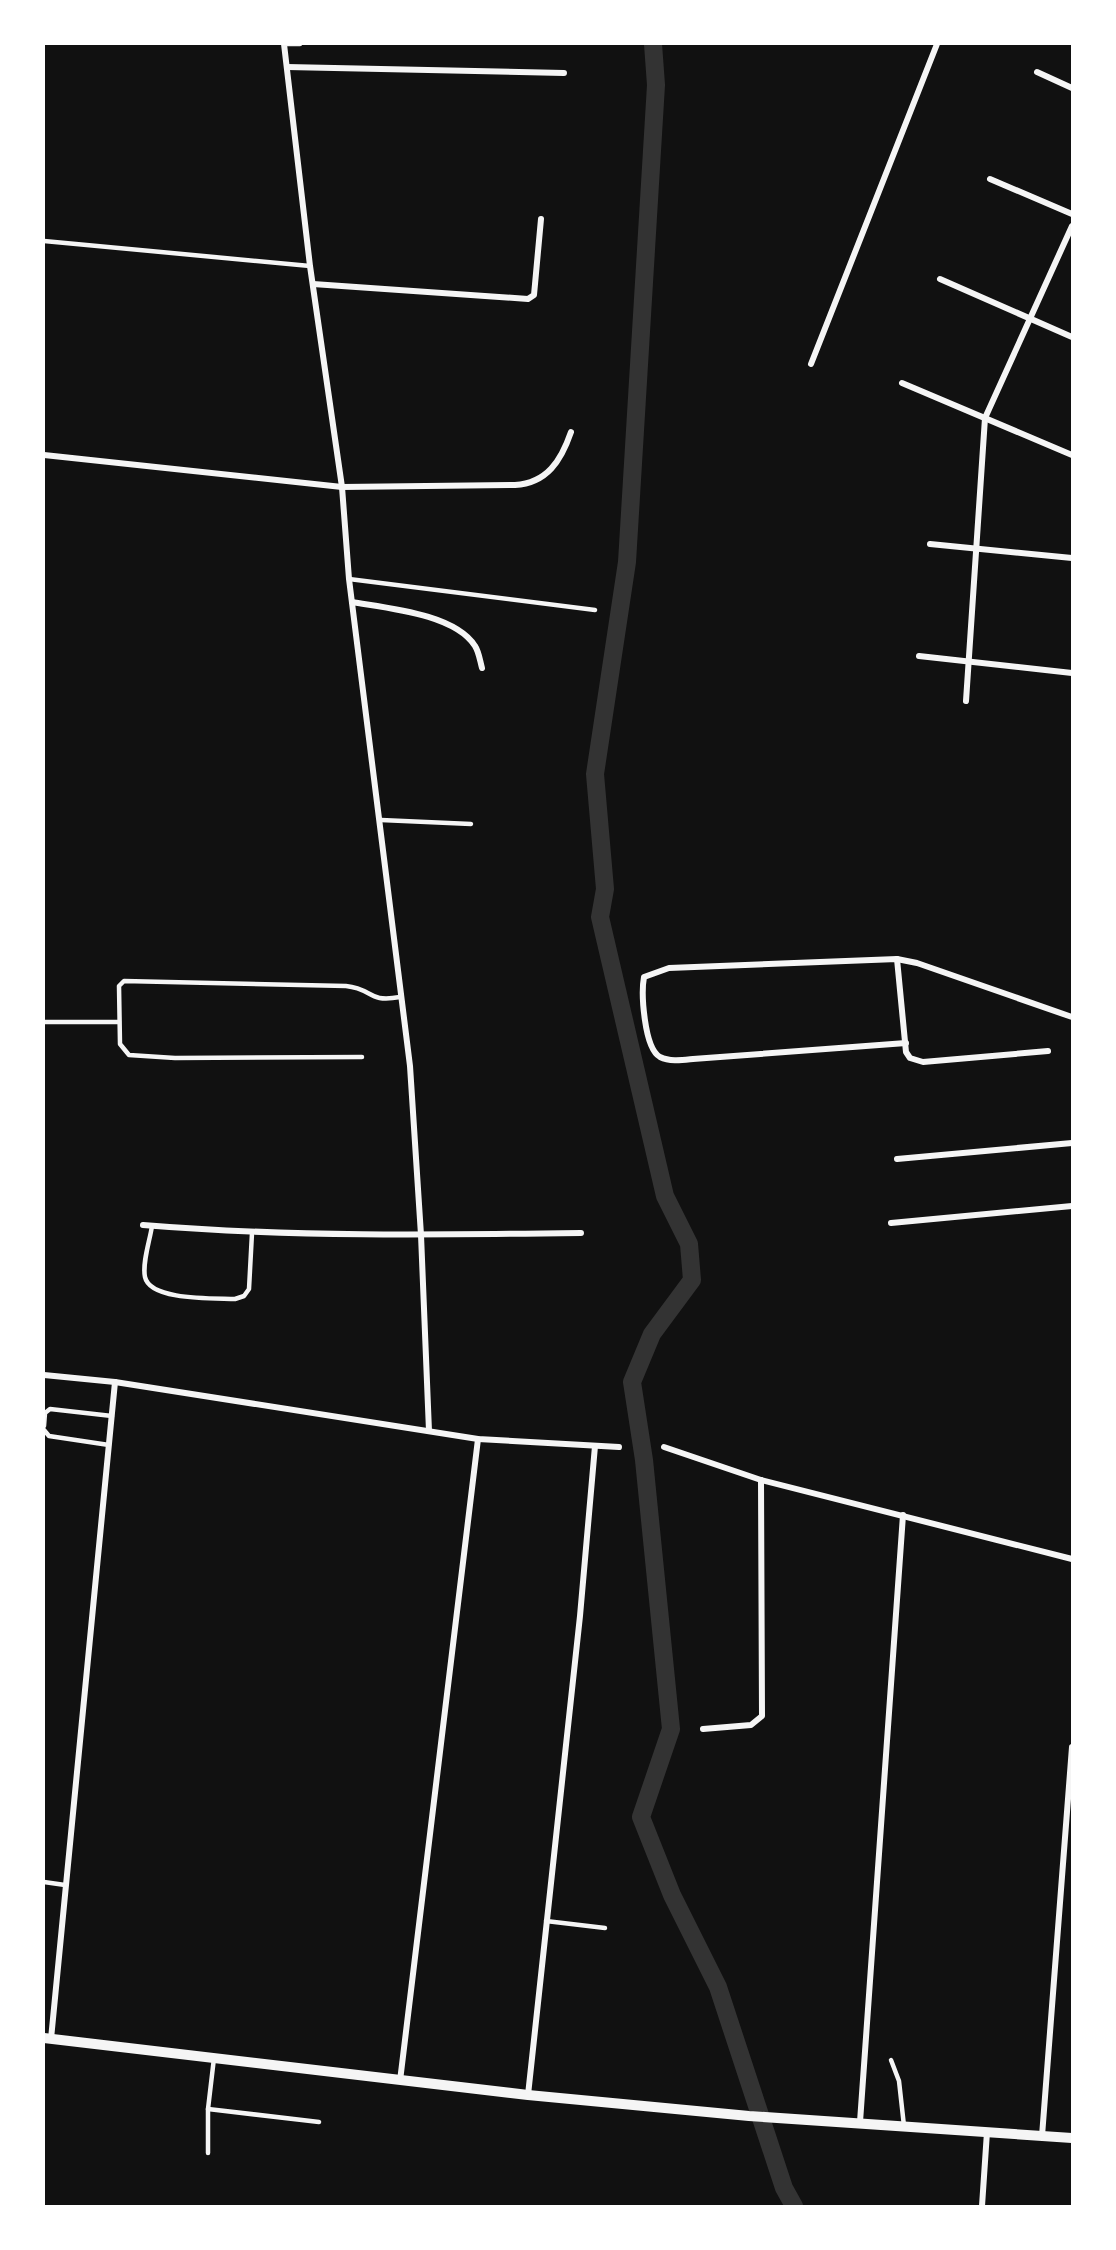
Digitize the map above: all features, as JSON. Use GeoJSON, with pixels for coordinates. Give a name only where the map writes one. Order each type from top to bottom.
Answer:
{"type":"FeatureCollection","features":[{"type":"Feature","properties":{"kind":"street"},"geometry":{"type":"LineString","coordinates":[[283,44],[310,266],[342,487],[349,579],[410,1066],[421,1235],[429,1431]]}},
{"type":"Feature","properties":{"kind":"street"},"geometry":{"type":"LineString","coordinates":[[811,364],[937,44]]}},
{"type":"Feature","properties":{"kind":"street"},"geometry":{"type":"LineString","coordinates":[[287,67],[564,73]]}},
{"type":"Feature","properties":{"kind":"street"},"geometry":{"type":"LineString","coordinates":[[1037,72],[1072,88]]}},
{"type":"Feature","properties":{"kind":"street"},"geometry":{"type":"LineString","coordinates":[[990,179],[1072,214]]}},
{"type":"Feature","properties":{"kind":"street"},"geometry":{"type":"LineString","coordinates":[[313,284],[528,299],[534,295],[537,278],[541,219]]}},
{"type":"Feature","properties":{"kind":"street"},"geometry":{"type":"LineString","coordinates":[[966,701],[985,418],[1032,319],[1072,226]]}},
{"type":"Feature","properties":{"kind":"street"},"geometry":{"type":"LineString","coordinates":[[940,279],[1072,337]]}},
{"type":"Feature","properties":{"kind":"street"},"geometry":{"type":"LineString","coordinates":[[902,383],[1072,455]]}},
{"type":"Feature","properties":{"kind":"street"},"geometry":{"type":"LineString","coordinates":[[44,455],[342,487],[532,484],[546,476],[564,452],[571,432]]}},
{"type":"Feature","properties":{"kind":"street"},"geometry":{"type":"LineString","coordinates":[[930,544],[976,546],[1072,558]]}},
{"type":"Feature","properties":{"kind":"street"},"geometry":{"type":"LineString","coordinates":[[352,602],[418,615],[443,623],[465,634],[476,647],[482,668]]}},
{"type":"Feature","properties":{"kind":"street"},"geometry":{"type":"LineString","coordinates":[[919,656],[1072,673]]}},
{"type":"Feature","properties":{"kind":"street"},"geometry":{"type":"LineString","coordinates":[[897,959],[906,1043],[910,1058],[923,1062],[1048,1051]]}},
{"type":"Feature","properties":{"kind":"street"},"geometry":{"type":"LineString","coordinates":[[906,1043],[674,1060],[661,1058],[654,1052],[648,1038],[644,977],[669,968],[897,959],[917,963],[1072,1017]]}},
{"type":"Feature","properties":{"kind":"street"},"geometry":{"type":"LineString","coordinates":[[897,1159],[1072,1143]]}},
{"type":"Feature","properties":{"kind":"street"},"geometry":{"type":"LineString","coordinates":[[891,1223],[1072,1206]]}},
{"type":"Feature","properties":{"kind":"street"},"geometry":{"type":"LineString","coordinates":[[143,1225],[252,1233],[421,1235],[581,1233]]}},
{"type":"Feature","properties":{"kind":"street"},"geometry":{"type":"LineString","coordinates":[[44,1375],[116,1382],[478,1438],[619,1447]]}},
{"type":"Feature","properties":{"kind":"street"},"geometry":{"type":"LineString","coordinates":[[116,1382],[65,1885],[47,2039],[528,2095],[749,2116],[1072,2138]]}},
{"type":"Feature","properties":{"kind":"street"},"geometry":{"type":"LineString","coordinates":[[400,2081],[478,1438]]}},
{"type":"Feature","properties":{"kind":"street"},"geometry":{"type":"LineString","coordinates":[[528,2095],[580,1616],[595,1446]]}},
{"type":"Feature","properties":{"kind":"street"},"geometry":{"type":"LineString","coordinates":[[664,1447],[761,1480],[1072,1559]]}},
{"type":"Feature","properties":{"kind":"street"},"geometry":{"type":"LineString","coordinates":[[703,1729],[751,1725],[762,1716],[761,1480]]}},
{"type":"Feature","properties":{"kind":"street"},"geometry":{"type":"LineString","coordinates":[[860,2122],[903,1515]]}},
{"type":"Feature","properties":{"kind":"street"},"geometry":{"type":"LineString","coordinates":[[1042,2136],[1072,1747]]}},
{"type":"Feature","properties":{"kind":"street"},"geometry":{"type":"LineString","coordinates":[[982,2206],[987,2132]]}},
{"type":"Feature","properties":{"kind":"lane"},"geometry":{"type":"LineString","coordinates":[[283,44],[300,44]]}},
{"type":"Feature","properties":{"kind":"lane"},"geometry":{"type":"LineString","coordinates":[[44,241],[310,266]]}},
{"type":"Feature","properties":{"kind":"lane"},"geometry":{"type":"LineString","coordinates":[[349,579],[595,610]]}},
{"type":"Feature","properties":{"kind":"lane"},"geometry":{"type":"LineString","coordinates":[[381,820],[471,824]]}},
{"type":"Feature","properties":{"kind":"lane"},"geometry":{"type":"LineString","coordinates":[[362,1057],[175,1058],[129,1055],[120,1044],[119,986],[124,981],[346,986],[361,988],[382,1000],[400,997]]}},
{"type":"Feature","properties":{"kind":"lane"},"geometry":{"type":"LineString","coordinates":[[44,1022],[119,1022]]}},
{"type":"Feature","properties":{"kind":"lane"},"geometry":{"type":"LineString","coordinates":[[152,1226],[145,1278],[152,1289],[167,1295],[224,1299],[244,1296],[249,1289],[252,1233]]}},
{"type":"Feature","properties":{"kind":"lane"},"geometry":{"type":"LineString","coordinates":[[109,1445],[49,1436],[44,1428],[45,1413],[50,1409],[112,1416]]}},
{"type":"Feature","properties":{"kind":"lane"},"geometry":{"type":"LineString","coordinates":[[44,1882],[65,1885]]}},
{"type":"Feature","properties":{"kind":"lane"},"geometry":{"type":"LineString","coordinates":[[546,1921],[605,1928]]}},
{"type":"Feature","properties":{"kind":"lane"},"geometry":{"type":"LineString","coordinates":[[208,2153],[208,2109],[214,2058]]}},
{"type":"Feature","properties":{"kind":"lane"},"geometry":{"type":"LineString","coordinates":[[891,2060],[899,2081],[904,2126]]}},
{"type":"Feature","properties":{"kind":"lane"},"geometry":{"type":"LineString","coordinates":[[208,2109],[319,2122]]}},
{"type":"Feature","properties":{"kind":"waterway"},"geometry":{"type":"LineString","coordinates":[[653,44],[656,85],[627,562],[595,774],[605,889],[600,917],[665,1196],[689,1244],[692,1280],[652,1334],[632,1382],[644,1460],[671,1729],[641,1817],[672,1895],[718,1987],[784,2188],[794,2206]]}}]}
